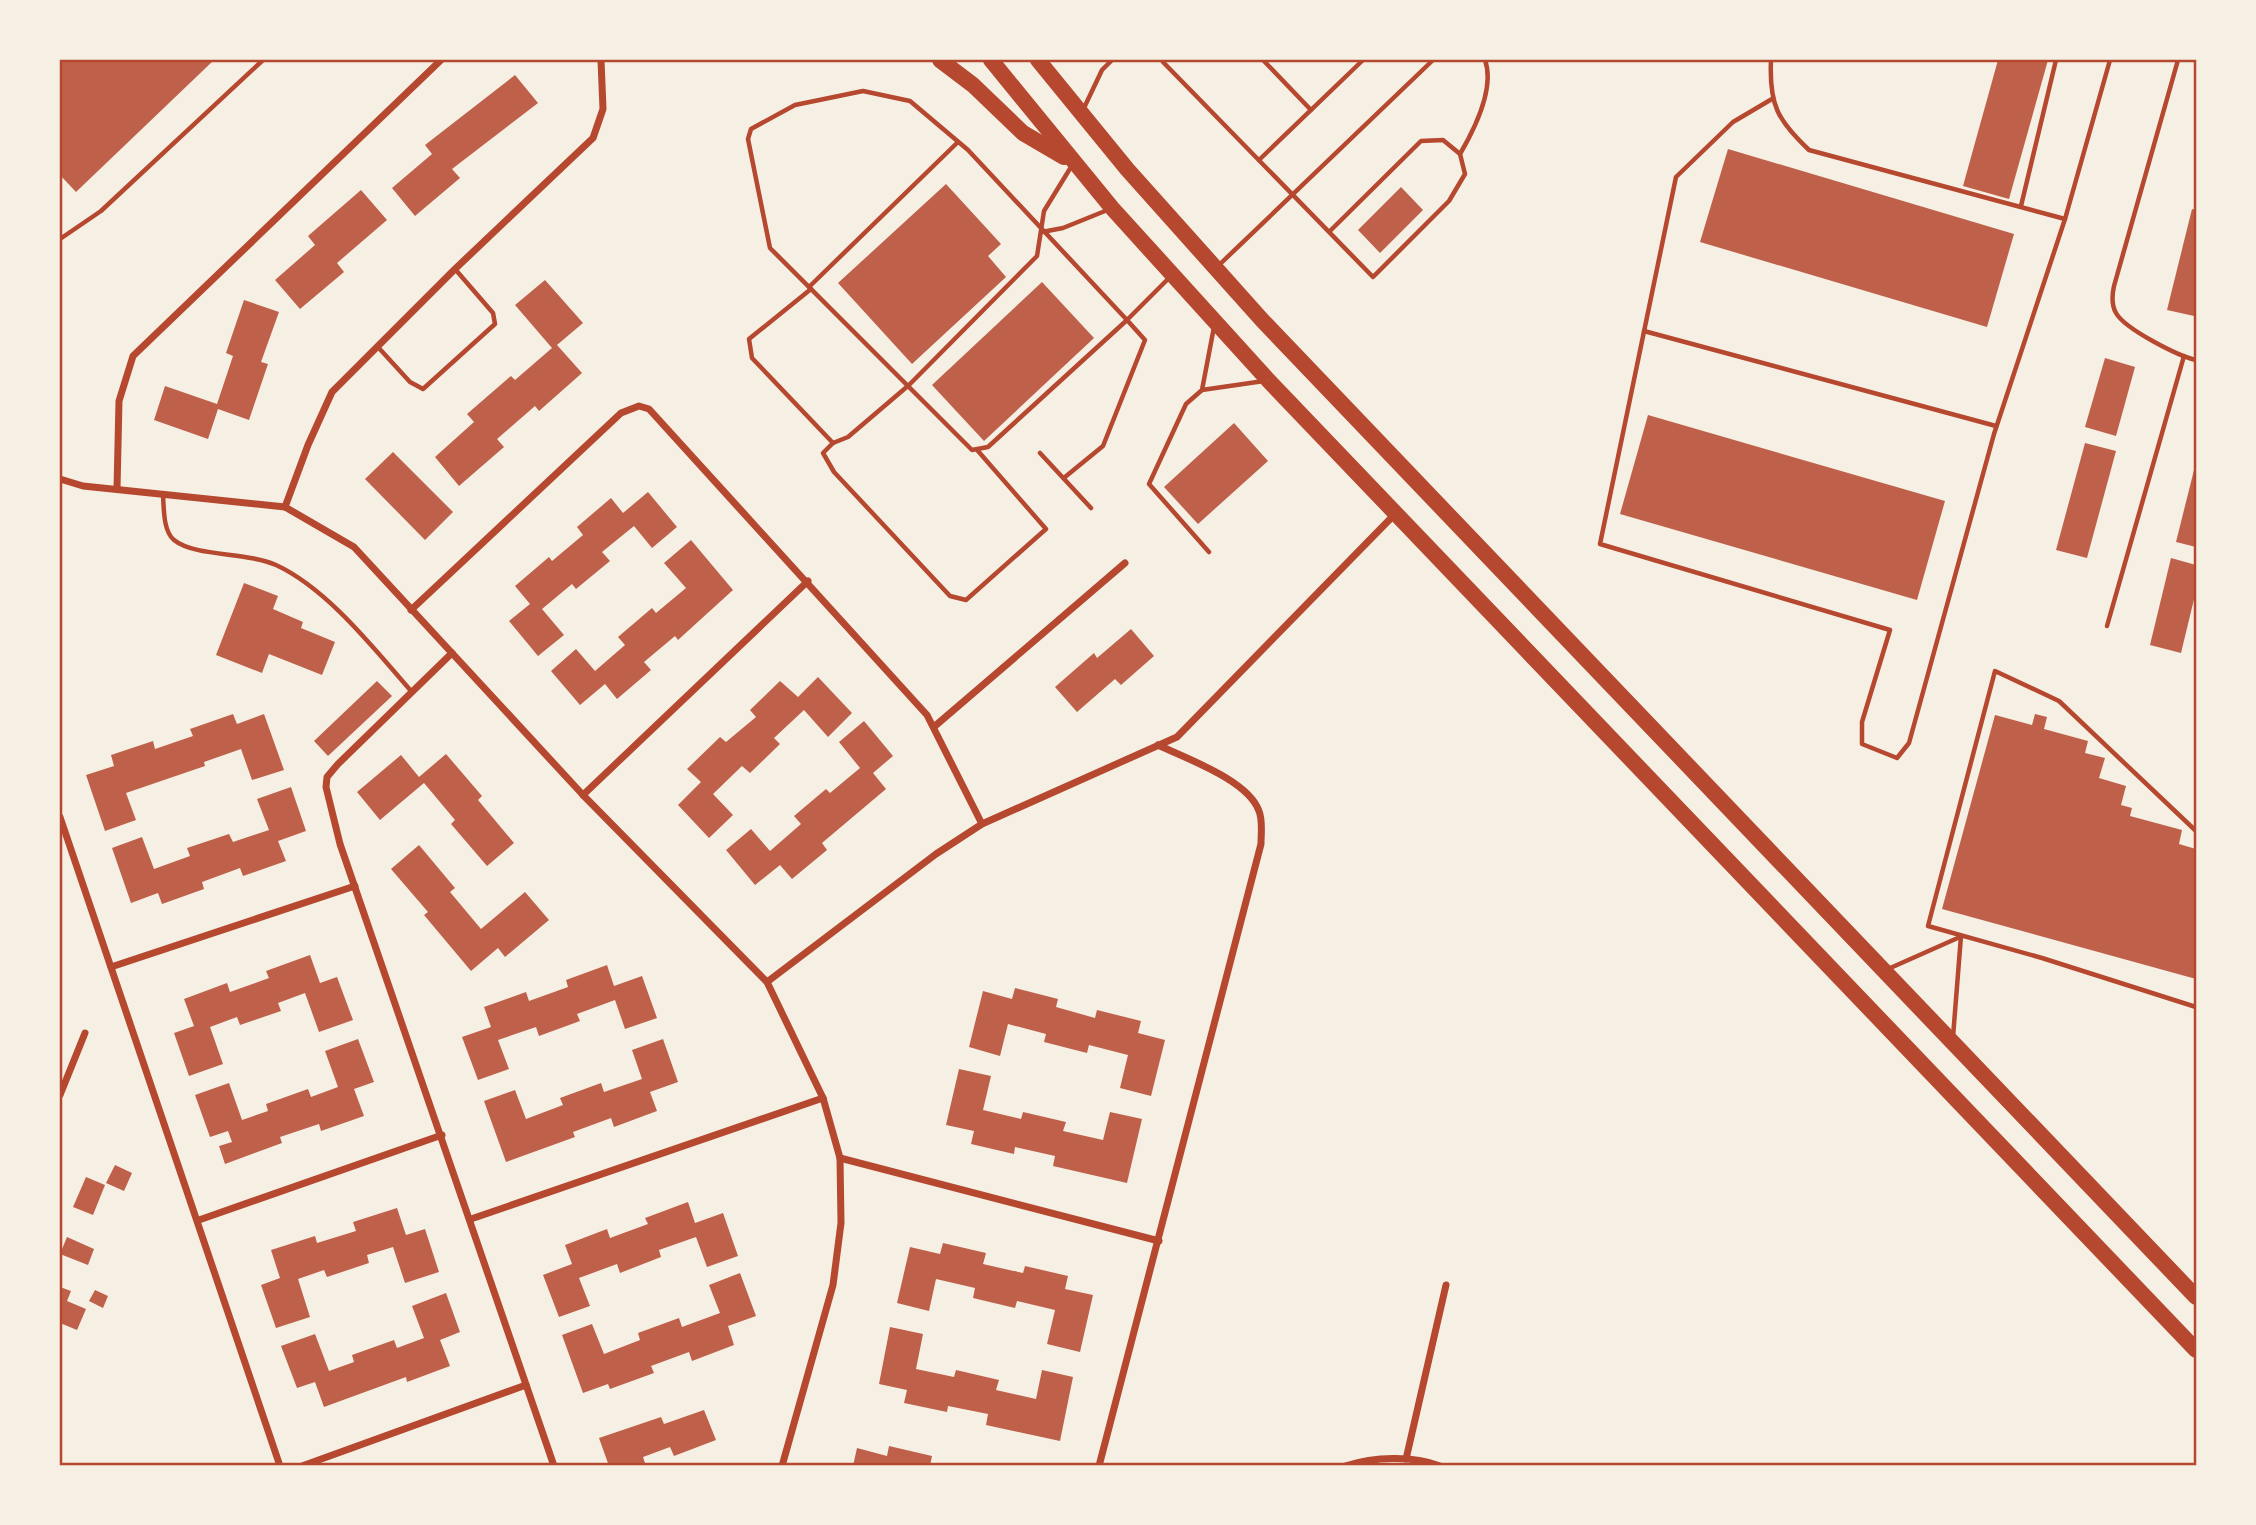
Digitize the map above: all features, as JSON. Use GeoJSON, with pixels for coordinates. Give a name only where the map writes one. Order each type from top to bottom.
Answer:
{"type":"FeatureCollection","features":[{"type":"Feature","properties":{"kind":"highway"},"geometry":{"type":"LineString","coordinates":[[940,60],[973,85],[1023,134],[1073,163]]}},
{"type":"Feature","properties":{"kind":"highway"},"geometry":{"type":"LineString","coordinates":[[991,60],[1073,163],[1268,380],[2196,1350]]}},
{"type":"Feature","properties":{"kind":"highway"},"geometry":{"type":"LineString","coordinates":[[1041,62],[1081,114],[1215,269],[2196,1297]]}},
{"type":"Feature","properties":{"kind":"street"},"geometry":{"type":"LineString","coordinates":[[117,489],[119,401],[133,356],[441,60]]}},
{"type":"Feature","properties":{"kind":"street"},"geometry":{"type":"LineString","coordinates":[[285,507],[308,445],[332,392],[455,269],[593,138],[603,109],[601,60]]}},
{"type":"Feature","properties":{"kind":"street"},"geometry":{"type":"LineString","coordinates":[[411,610],[621,413],[639,406],[649,409],[808,581],[935,726],[982,824]]}},
{"type":"Feature","properties":{"kind":"street"},"geometry":{"type":"LineString","coordinates":[[60,479],[83,486],[285,507],[354,547],[583,795],[767,982],[823,1098],[840,1158],[841,1223],[833,1285],[782,1465]]}},
{"type":"Feature","properties":{"kind":"street"},"geometry":{"type":"LineString","coordinates":[[767,982],[936,854],[982,824],[1177,737],[1396,514]]}},
{"type":"Feature","properties":{"kind":"street"},"geometry":{"type":"LineString","coordinates":[[935,726],[1125,563]]}},
{"type":"Feature","properties":{"kind":"street"},"geometry":{"type":"LineString","coordinates":[[583,795],[808,581]]}},
{"type":"Feature","properties":{"kind":"street"},"geometry":{"type":"LineString","coordinates":[[452,653],[327,777],[326,787],[340,844],[554,1465]]}},
{"type":"Feature","properties":{"kind":"street"},"geometry":{"type":"LineString","coordinates":[[1099,1465],[1258,860],[1261,818],[1255,802],[1236,785],[1158,745]]}},
{"type":"Feature","properties":{"kind":"street"},"geometry":{"type":"LineString","coordinates":[[60,817],[280,1465]]}},
{"type":"Feature","properties":{"kind":"street"},"geometry":{"type":"LineString","coordinates":[[111,967],[355,887]]}},
{"type":"Feature","properties":{"kind":"street"},"geometry":{"type":"LineString","coordinates":[[60,1095],[85,1033]]}},
{"type":"Feature","properties":{"kind":"street"},"geometry":{"type":"LineString","coordinates":[[471,1219],[823,1098]]}},
{"type":"Feature","properties":{"kind":"street"},"geometry":{"type":"LineString","coordinates":[[199,1220],[442,1135]]}},
{"type":"Feature","properties":{"kind":"street"},"geometry":{"type":"LineString","coordinates":[[840,1158],[1159,1241]]}},
{"type":"Feature","properties":{"kind":"street"},"geometry":{"type":"LineString","coordinates":[[1406,1459],[1446,1285]]}},
{"type":"Feature","properties":{"kind":"street"},"geometry":{"type":"LineString","coordinates":[[302,1465],[526,1385]]}},
{"type":"Feature","properties":{"kind":"street"},"geometry":{"type":"LineString","coordinates":[[1345,1465],[1359,1461],[1406,1459],[1440,1465]]}},
{"type":"Feature","properties":{"kind":"lane"},"geometry":{"type":"LineString","coordinates":[[60,239],[102,211],[263,60]]}},
{"type":"Feature","properties":{"kind":"lane"},"geometry":{"type":"LineString","coordinates":[[1081,114],[1102,70],[1112,60]]}},
{"type":"Feature","properties":{"kind":"lane"},"geometry":{"type":"LineString","coordinates":[[1163,60],[1373,277],[1449,201],[1465,174],[1460,154],[1443,140],[1421,141],[1330,231]]}},
{"type":"Feature","properties":{"kind":"lane"},"geometry":{"type":"LineString","coordinates":[[1263,60],[1311,110]]}},
{"type":"Feature","properties":{"kind":"lane"},"geometry":{"type":"LineString","coordinates":[[1259,160],[1363,60]]}},
{"type":"Feature","properties":{"kind":"lane"},"geometry":{"type":"LineString","coordinates":[[1215,269],[1432,60]]}},
{"type":"Feature","properties":{"kind":"lane"},"geometry":{"type":"LineString","coordinates":[[1460,154],[1474,131],[1489,72],[1485,60]]}},
{"type":"Feature","properties":{"kind":"lane"},"geometry":{"type":"LineString","coordinates":[[1771,60],[1769,90],[1782,124],[1809,150],[2066,219]]}},
{"type":"Feature","properties":{"kind":"lane"},"geometry":{"type":"LineString","coordinates":[[2021,206],[2056,60]]}},
{"type":"Feature","properties":{"kind":"lane"},"geometry":{"type":"LineString","coordinates":[[1772,99],[1733,122],[1676,177],[1600,544],[1890,630],[1862,722],[1862,744],[1897,758],[1909,743],[1996,426],[2066,219],[2110,60]]}},
{"type":"Feature","properties":{"kind":"lane"},"geometry":{"type":"LineString","coordinates":[[2178,60],[2112,301],[2117,315],[2126,324],[2196,360]]}},
{"type":"Feature","properties":{"kind":"lane"},"geometry":{"type":"LineString","coordinates":[[1065,477],[1103,446],[1145,340],[1041,232],[1019,204],[968,150],[911,102],[863,91],[795,105],[751,129],[748,139],[769,248],[909,385],[972,450],[977,451],[1046,529],[967,600],[950,596],[834,472],[823,453],[833,443],[848,437],[909,385],[1037,256],[1041,232],[1044,211],[1073,163]]}},
{"type":"Feature","properties":{"kind":"lane"},"geometry":{"type":"LineString","coordinates":[[833,443],[752,358],[749,339],[810,288],[958,142]]}},
{"type":"Feature","properties":{"kind":"lane"},"geometry":{"type":"LineString","coordinates":[[1041,232],[1063,228],[1112,208]]}},
{"type":"Feature","properties":{"kind":"lane"},"geometry":{"type":"LineString","coordinates":[[377,345],[410,382],[423,389],[479,341],[495,324],[494,313],[455,269]]}},
{"type":"Feature","properties":{"kind":"lane"},"geometry":{"type":"LineString","coordinates":[[977,451],[1000,438],[1172,275]]}},
{"type":"Feature","properties":{"kind":"lane"},"geometry":{"type":"LineString","coordinates":[[1202,390],[1215,323]]}},
{"type":"Feature","properties":{"kind":"lane"},"geometry":{"type":"LineString","coordinates":[[1644,331],[1996,426]]}},
{"type":"Feature","properties":{"kind":"lane"},"geometry":{"type":"LineString","coordinates":[[2106,626],[2184,356]]}},
{"type":"Feature","properties":{"kind":"lane"},"geometry":{"type":"LineString","coordinates":[[1209,552],[1149,484],[1186,404],[1202,390],[1268,380]]}},
{"type":"Feature","properties":{"kind":"lane"},"geometry":{"type":"LineString","coordinates":[[1040,453],[1091,508]]}},
{"type":"Feature","properties":{"kind":"lane"},"geometry":{"type":"LineString","coordinates":[[163,494],[165,521],[172,538],[190,550],[238,554],[277,566],[311,588],[360,633],[412,692]]}},
{"type":"Feature","properties":{"kind":"lane"},"geometry":{"type":"LineString","coordinates":[[2196,831],[2059,701],[1995,671],[1928,926],[2042,958],[2196,1007]]}},
{"type":"Feature","properties":{"kind":"lane"},"geometry":{"type":"LineString","coordinates":[[1884,970],[1961,936]]}},
{"type":"Feature","properties":{"kind":"lane"},"geometry":{"type":"LineString","coordinates":[[1952,1041],[1961,936]]}},
{"type":"Feature","properties":{"kind":"building"},"geometry":{"type":"Polygon","coordinates":[[[60,60],[214,60],[76,192],[60,175],[60,60]]]}},
{"type":"Feature","properties":{"kind":"building"},"geometry":{"type":"Polygon","coordinates":[[[1998,60],[2048,60],[2009,199],[1963,186],[1998,60]]]}},
{"type":"Feature","properties":{"kind":"building"},"geometry":{"type":"Polygon","coordinates":[[[515,75],[538,103],[452,169],[460,178],[415,216],[392,188],[432,154],[425,145],[515,75]]]}},
{"type":"Feature","properties":{"kind":"building"},"geometry":{"type":"Polygon","coordinates":[[[1728,149],[2014,234],[1987,327],[1700,242],[1728,149]]]}},
{"type":"Feature","properties":{"kind":"building"},"geometry":{"type":"Polygon","coordinates":[[[946,184],[1001,244],[988,256],[1006,277],[912,364],[838,283],[946,184]]]}},
{"type":"Feature","properties":{"kind":"building"},"geometry":{"type":"Polygon","coordinates":[[[1401,187],[1423,210],[1380,253],[1358,230],[1401,187]]]}},
{"type":"Feature","properties":{"kind":"building"},"geometry":{"type":"Polygon","coordinates":[[[361,190],[387,220],[337,263],[344,272],[300,309],[275,280],[315,245],[308,236],[361,190]]]}},
{"type":"Feature","properties":{"kind":"building"},"geometry":{"type":"Polygon","coordinates":[[[2192,209],[2196,210],[2194,316],[2167,310],[2192,209]]]}},
{"type":"Feature","properties":{"kind":"building"},"geometry":{"type":"Polygon","coordinates":[[[545,280],[583,323],[557,345],[582,373],[539,411],[535,406],[497,439],[504,447],[459,486],[435,457],[474,422],[467,414],[511,376],[515,380],[552,348],[515,305],[545,280]]]}},
{"type":"Feature","properties":{"kind":"building"},"geometry":{"type":"Polygon","coordinates":[[[1042,282],[1094,338],[984,441],[932,385],[1042,282]]]}},
{"type":"Feature","properties":{"kind":"building"},"geometry":{"type":"Polygon","coordinates":[[[244,300],[279,312],[261,362],[268,364],[249,420],[218,409],[208,439],[154,420],[165,386],[217,404],[233,356],[226,353],[244,300]]]}},
{"type":"Feature","properties":{"kind":"building"},"geometry":{"type":"Polygon","coordinates":[[[2105,358],[2135,367],[2116,436],[2085,427],[2105,358]]]}},
{"type":"Feature","properties":{"kind":"building"},"geometry":{"type":"Polygon","coordinates":[[[1648,415],[1945,501],[1917,600],[1620,514],[1648,415]]]}},
{"type":"Feature","properties":{"kind":"building"},"geometry":{"type":"Polygon","coordinates":[[[1234,423],[1268,461],[1198,524],[1164,487],[1234,423]]]}},
{"type":"Feature","properties":{"kind":"building"},"geometry":{"type":"Polygon","coordinates":[[[2085,443],[2116,451],[2087,558],[2056,550],[2085,443]]]}},
{"type":"Feature","properties":{"kind":"building"},"geometry":{"type":"Polygon","coordinates":[[[393,452],[453,512],[425,540],[365,479],[393,452]]]}},
{"type":"Feature","properties":{"kind":"building"},"geometry":{"type":"Polygon","coordinates":[[[2196,462],[2196,547],[2176,542],[2196,462]]]}},
{"type":"Feature","properties":{"kind":"building"},"geometry":{"type":"Polygon","coordinates":[[[648,492],[677,527],[652,548],[634,526],[602,552],[610,561],[576,589],[572,584],[542,609],[564,635],[538,656],[509,621],[530,604],[515,586],[549,557],[552,561],[583,535],[577,527],[611,498],[623,513],[648,492]]]}},
{"type":"Feature","properties":{"kind":"building"},"geometry":{"type":"Polygon","coordinates":[[[691,540],[733,590],[678,640],[675,636],[644,662],[651,670],[617,699],[605,684],[580,705],[551,671],[576,649],[595,671],[625,645],[618,637],[652,608],[656,613],[686,588],[664,563],[691,540]]]}},
{"type":"Feature","properties":{"kind":"building"},"geometry":{"type":"Polygon","coordinates":[[[2171,558],[2196,565],[2196,591],[2181,653],[2150,645],[2171,558]]]}},
{"type":"Feature","properties":{"kind":"building"},"geometry":{"type":"Polygon","coordinates":[[[244,583],[278,596],[273,609],[303,622],[301,628],[335,642],[322,675],[269,654],[262,673],[216,655],[244,583]]]}},
{"type":"Feature","properties":{"kind":"building"},"geometry":{"type":"Polygon","coordinates":[[[1131,629],[1154,656],[1121,685],[1115,679],[1077,712],[1055,687],[1094,653],[1097,658],[1131,629]]]}},
{"type":"Feature","properties":{"kind":"building"},"geometry":{"type":"Polygon","coordinates":[[[818,677],[852,713],[828,737],[804,710],[774,738],[780,744],[750,773],[742,766],[713,794],[733,815],[709,838],[678,805],[701,782],[687,769],[720,737],[726,742],[756,717],[750,710],[780,681],[798,697],[818,677]]]}},
{"type":"Feature","properties":{"kind":"building"},"geometry":{"type":"Polygon","coordinates":[[[377,681],[392,696],[328,756],[314,741],[377,681]]]}},
{"type":"Feature","properties":{"kind":"building"},"geometry":{"type":"Polygon","coordinates":[[[233,714],[237,724],[264,714],[284,770],[252,780],[241,749],[204,762],[205,766],[126,793],[136,820],[105,831],[86,775],[114,766],[111,755],[153,741],[155,749],[193,736],[190,729],[233,714]]]}},
{"type":"Feature","properties":{"kind":"building"},"geometry":{"type":"Polygon","coordinates":[[[2035,714],[2047,717],[2044,729],[2088,741],[2085,753],[2105,758],[2099,778],[2126,786],[2121,805],[2132,808],[2130,816],[2182,830],[2179,844],[2196,849],[2196,979],[1942,909],[1995,715],[2032,725],[2035,714]]]}},
{"type":"Feature","properties":{"kind":"building"},"geometry":{"type":"Polygon","coordinates":[[[864,721],[893,756],[873,773],[886,789],[822,843],[827,850],[792,879],[780,865],[755,885],[726,850],[751,829],[770,851],[801,824],[794,816],[826,789],[830,793],[860,768],[839,742],[864,721]]]}},
{"type":"Feature","properties":{"kind":"building"},"geometry":{"type":"Polygon","coordinates":[[[446,754],[482,796],[478,800],[514,843],[487,866],[451,824],[455,820],[424,783],[380,820],[357,792],[401,755],[419,777],[446,754]]]}},
{"type":"Feature","properties":{"kind":"building"},"geometry":{"type":"Polygon","coordinates":[[[291,787],[306,831],[278,841],[286,861],[243,876],[240,868],[202,882],[204,889],[162,904],[158,893],[131,903],[112,848],[142,837],[154,869],[190,856],[187,848],[229,834],[233,842],[269,830],[257,799],[291,787]]]}},
{"type":"Feature","properties":{"kind":"building"},"geometry":{"type":"Polygon","coordinates":[[[419,845],[455,888],[450,892],[481,929],[525,892],[549,920],[505,957],[498,948],[471,971],[424,915],[428,912],[391,869],[419,845]]]}},
{"type":"Feature","properties":{"kind":"building"},"geometry":{"type":"Polygon","coordinates":[[[310,955],[320,983],[337,977],[353,1020],[319,1032],[305,993],[278,1003],[281,1011],[240,1025],[237,1017],[210,1027],[223,1064],[189,1076],[174,1033],[194,1026],[184,999],[227,983],[230,992],[269,978],[266,971],[310,955]]]}},
{"type":"Feature","properties":{"kind":"building"},"geometry":{"type":"Polygon","coordinates":[[[607,965],[614,986],[642,976],[657,1018],[625,1029],[615,1000],[577,1014],[580,1021],[539,1036],[536,1027],[498,1040],[509,1069],[478,1080],[462,1037],[491,1027],[484,1007],[526,992],[529,1001],[568,987],[566,980],[607,965]]]}},
{"type":"Feature","properties":{"kind":"building"},"geometry":{"type":"Polygon","coordinates":[[[1015,988],[1058,999],[1056,1007],[1095,1018],[1097,1010],[1141,1021],[1138,1033],[1165,1040],[1151,1096],[1120,1088],[1128,1055],[1089,1045],[1087,1053],[1044,1042],[1046,1034],[1008,1024],[1000,1056],[969,1047],[983,991],[1012,999],[1015,988]]]}},
{"type":"Feature","properties":{"kind":"building"},"geometry":{"type":"Polygon","coordinates":[[[358,1039],[374,1082],[354,1089],[364,1116],[321,1131],[319,1124],[280,1137],[282,1143],[225,1164],[219,1146],[232,1142],[228,1131],[210,1137],[195,1095],[229,1083],[242,1120],[268,1111],[266,1104],[308,1089],[311,1097],[338,1087],[325,1051],[358,1039]]]}},
{"type":"Feature","properties":{"kind":"building"},"geometry":{"type":"Polygon","coordinates":[[[663,1039],[678,1082],[650,1092],[657,1111],[614,1127],[611,1118],[573,1132],[575,1137],[506,1162],[484,1101],[515,1090],[526,1119],[563,1105],[560,1098],[601,1083],[604,1092],[642,1079],[632,1050],[663,1039]]]}},
{"type":"Feature","properties":{"kind":"building"},"geometry":{"type":"Polygon","coordinates":[[[959,1069],[991,1076],[983,1110],[1021,1119],[1023,1112],[1066,1122],[1063,1131],[1103,1140],[1110,1112],[1142,1119],[1127,1183],[1053,1166],[1055,1156],[1015,1147],[1014,1154],[971,1144],[974,1131],[946,1125],[959,1069]]]}},
{"type":"Feature","properties":{"kind":"building"},"geometry":{"type":"Polygon","coordinates":[[[115,1165],[132,1173],[124,1191],[106,1183],[115,1165]]]}},
{"type":"Feature","properties":{"kind":"building"},"geometry":{"type":"Polygon","coordinates":[[[86,1177],[105,1185],[93,1215],[73,1207],[86,1177]]]}},
{"type":"Feature","properties":{"kind":"building"},"geometry":{"type":"Polygon","coordinates":[[[688,1202],[695,1223],[723,1213],[738,1256],[707,1267],[696,1237],[659,1250],[661,1257],[620,1273],[617,1264],[579,1278],[590,1306],[559,1317],[543,1275],[572,1264],[565,1245],[607,1229],[610,1238],[648,1224],[645,1218],[688,1202]]]}},
{"type":"Feature","properties":{"kind":"building"},"geometry":{"type":"Polygon","coordinates":[[[397,1208],[406,1235],[425,1229],[439,1272],[405,1283],[393,1247],[367,1255],[369,1263],[327,1277],[324,1270],[298,1279],[310,1317],[276,1328],[261,1285],[280,1278],[271,1250],[315,1236],[317,1243],[356,1231],[353,1222],[397,1208]]]}},
{"type":"Feature","properties":{"kind":"building"},"geometry":{"type":"Polygon","coordinates":[[[67,1237],[94,1249],[88,1265],[60,1254],[67,1237]]]}},
{"type":"Feature","properties":{"kind":"building"},"geometry":{"type":"Polygon","coordinates":[[[943,1243],[986,1253],[983,1264],[1023,1273],[1025,1266],[1068,1276],[1065,1289],[1093,1295],[1080,1352],[1047,1344],[1055,1310],[1017,1301],[1015,1308],[973,1298],[975,1288],[936,1279],[929,1311],[897,1303],[910,1247],[940,1254],[943,1243]]]}},
{"type":"Feature","properties":{"kind":"building"},"geometry":{"type":"Polygon","coordinates":[[[740,1273],[756,1316],[728,1326],[734,1345],[692,1361],[689,1352],[651,1366],[654,1373],[610,1389],[608,1384],[583,1393],[562,1335],[592,1324],[604,1354],[640,1340],[638,1333],[679,1318],[682,1327],[720,1313],[709,1285],[740,1273]]]}},
{"type":"Feature","properties":{"kind":"building"},"geometry":{"type":"Polygon","coordinates":[[[60,1287],[71,1291],[67,1301],[86,1309],[77,1330],[60,1323],[60,1287]]]}},
{"type":"Feature","properties":{"kind":"building"},"geometry":{"type":"Polygon","coordinates":[[[95,1290],[108,1296],[103,1308],[89,1301],[95,1290]]]}},
{"type":"Feature","properties":{"kind":"building"},"geometry":{"type":"Polygon","coordinates":[[[446,1293],[460,1332],[440,1340],[450,1366],[407,1382],[406,1377],[324,1407],[315,1382],[297,1388],[281,1346],[315,1334],[329,1371],[354,1362],[352,1355],[394,1340],[397,1348],[424,1338],[412,1306],[446,1293]]]}},
{"type":"Feature","properties":{"kind":"building"},"geometry":{"type":"Polygon","coordinates":[[[890,1327],[923,1334],[916,1369],[954,1377],[956,1370],[999,1380],[996,1390],[1036,1399],[1042,1370],[1073,1377],[1060,1441],[986,1425],[988,1414],[948,1406],[947,1412],[904,1403],[907,1390],[879,1384],[890,1327]]]}},
{"type":"Feature","properties":{"kind":"building"},"geometry":{"type":"Polygon","coordinates":[[[704,1410],[716,1440],[674,1456],[670,1447],[643,1457],[646,1466],[609,1466],[599,1438],[661,1417],[664,1424],[704,1410]]]}},
{"type":"Feature","properties":{"kind":"building"},"geometry":{"type":"Polygon","coordinates":[[[889,1446],[932,1456],[930,1466],[853,1466],[857,1448],[887,1456],[889,1446]]]}}]}
